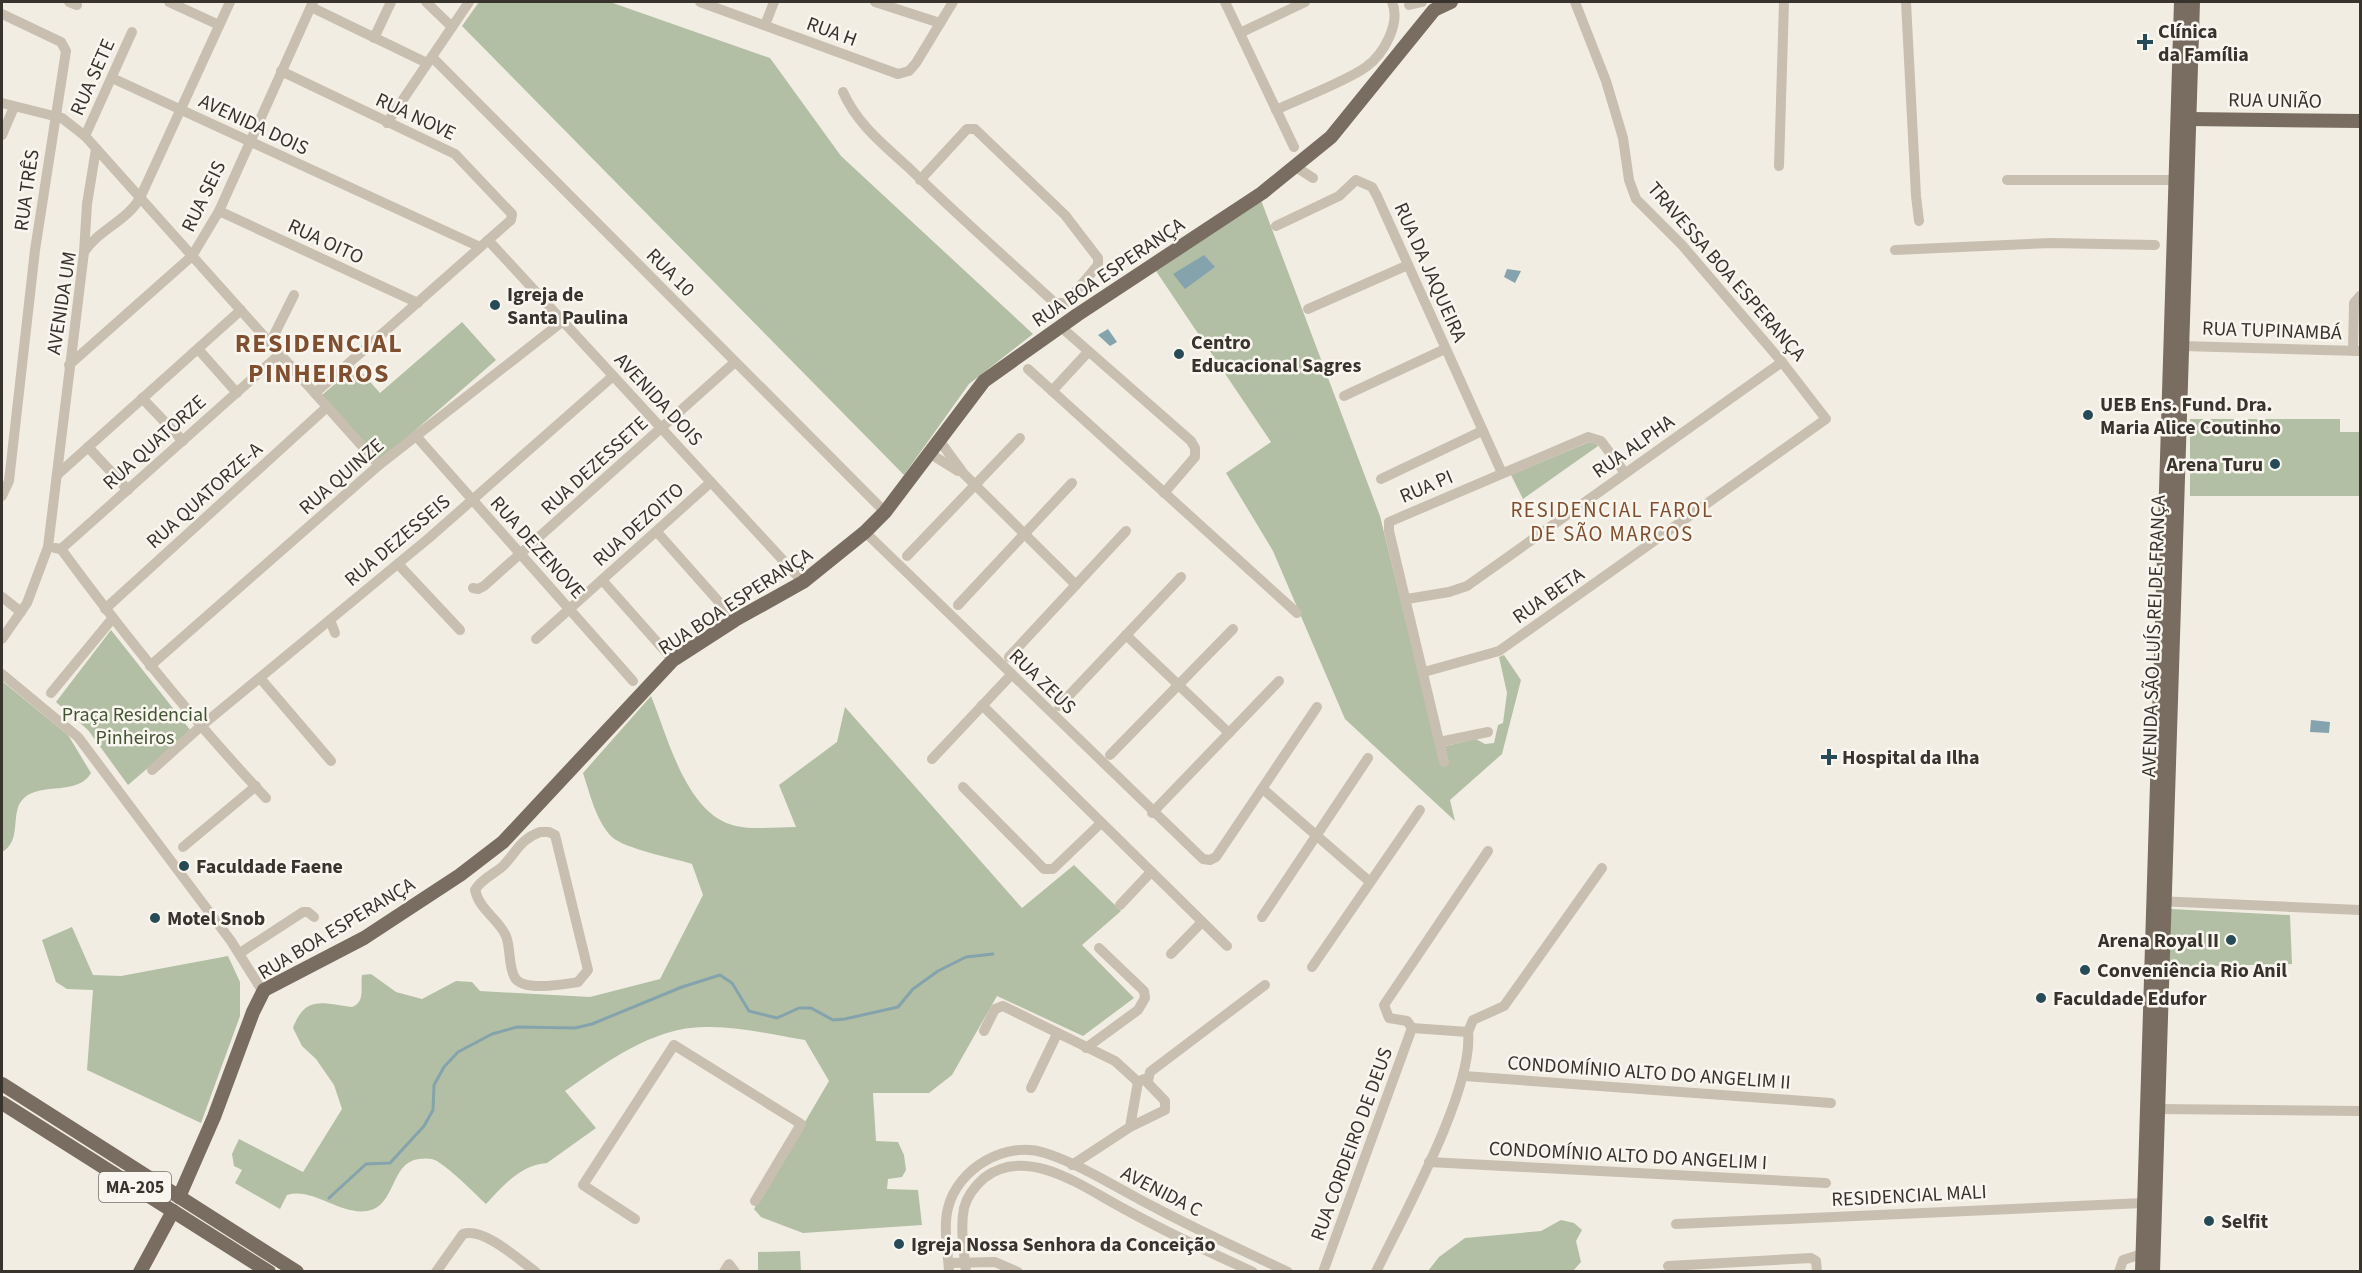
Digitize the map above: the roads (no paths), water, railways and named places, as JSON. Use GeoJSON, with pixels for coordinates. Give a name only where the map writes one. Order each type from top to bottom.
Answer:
{"type":"FeatureCollection","features":[{"type":"Feature","properties":{"kind":"main road","name":"RUA BOA ESPERANÇA"},"geometry":{"type":"LineString","coordinates":[[179,1197],[214,1117],[263,992],[383,926],[505,847],[673,660],[735,620],[803,582],[865,532],[885,512],[984,381],[1077,315],[1262,193],[1296,167],[1347,120],[1428,4],[1451,2]]}},
{"type":"Feature","properties":{"kind":"main road","name":"AVENIDA SÃO LUÍS REI DE FRANÇA"},"geometry":{"type":"LineString","coordinates":[[2153,1272],[2157,1109],[2157,901],[2181,2]]}},
{"type":"Feature","properties":{"kind":"main road","name":"AVENIDA SÃO LUÍS REI DE FRANÇA"},"geometry":{"type":"LineString","coordinates":[[2142,1272],[2143,1203],[2182,346],[2193,2]]}},
{"type":"Feature","properties":{"kind":"main road","name":"RUA UNIÃO"},"geometry":{"type":"LineString","coordinates":[[2189,119],[2361,121]]}},
{"type":"Feature","properties":{"kind":"main road","name":"MA-205"},"geometry":{"type":"LineString","coordinates":[[2,1084],[297,1272]]}},
{"type":"Feature","properties":{"kind":"main road","name":"MA-205"},"geometry":{"type":"LineString","coordinates":[[2,1102],[269,1272]]}},
{"type":"Feature","properties":{"kind":"main road"},"geometry":{"type":"LineString","coordinates":[[140,1272],[174,1211]]}},
{"type":"Feature","properties":{"kind":"street"},"geometry":{"type":"LineString","coordinates":[[169,2],[219,25]]}},
{"type":"Feature","properties":{"kind":"street","name":"AVENIDA UM"},"geometry":{"type":"LineString","coordinates":[[2,639],[33,591],[48,547],[84,252],[90,243],[133,208],[140,198],[230,2]]}},
{"type":"Feature","properties":{"kind":"street"},"geometry":{"type":"LineString","coordinates":[[374,38],[391,2]]}},
{"type":"Feature","properties":{"kind":"street"},"geometry":{"type":"LineString","coordinates":[[426,2],[452,27]]}},
{"type":"Feature","properties":{"kind":"street"},"geometry":{"type":"LineString","coordinates":[[387,123],[469,2]]}},
{"type":"Feature","properties":{"kind":"street","name":"RUA H"},"geometry":{"type":"LineString","coordinates":[[700,2],[898,74],[909,71],[916,63],[940,23]]}},
{"type":"Feature","properties":{"kind":"street"},"geometry":{"type":"LineString","coordinates":[[765,25],[774,2]]}},
{"type":"Feature","properties":{"kind":"street"},"geometry":{"type":"LineString","coordinates":[[875,2],[940,23],[953,2]]}},
{"type":"Feature","properties":{"kind":"street"},"geometry":{"type":"LineString","coordinates":[[1225,2],[1293,147]]}},
{"type":"Feature","properties":{"kind":"street"},"geometry":{"type":"LineString","coordinates":[[1240,33],[1305,2]]}},
{"type":"Feature","properties":{"kind":"street"},"geometry":{"type":"LineString","coordinates":[[1276,110],[1366,67],[1383,48],[1390,35],[1395,14],[1392,2]]}},
{"type":"Feature","properties":{"kind":"street","name":"TRAVESSA BOA ESPERANÇA"},"geometry":{"type":"LineString","coordinates":[[1575,2],[1606,81],[1623,138],[1629,180],[1636,199],[1682,245],[1782,362],[1826,419]]}},
{"type":"Feature","properties":{"kind":"street"},"geometry":{"type":"LineString","coordinates":[[1779,166],[1784,2]]}},
{"type":"Feature","properties":{"kind":"street"},"geometry":{"type":"LineString","coordinates":[[1906,2],[1919,221]]}},
{"type":"Feature","properties":{"kind":"street","name":"RUA 10"},"geometry":{"type":"LineString","coordinates":[[312,4],[374,38],[429,60],[885,512]]}},
{"type":"Feature","properties":{"kind":"street","name":"RUA SEIS"},"geometry":{"type":"LineString","coordinates":[[69,365],[192,256],[219,211],[312,4]]}},
{"type":"Feature","properties":{"kind":"street"},"geometry":{"type":"LineString","coordinates":[[1409,5],[1428,4]]}},
{"type":"Feature","properties":{"kind":"street","name":"RUA TRÊS"},"geometry":{"type":"LineString","coordinates":[[2,14],[62,42],[66,47],[34,261],[9,481],[2,496]]}},
{"type":"Feature","properties":{"kind":"street","name":"RUA SETE"},"geometry":{"type":"LineString","coordinates":[[85,136],[132,32]]}},
{"type":"Feature","properties":{"kind":"street","name":"RUA NOVE"},"geometry":{"type":"LineString","coordinates":[[281,71],[454,154],[511,211],[511,220],[484,244]]}},
{"type":"Feature","properties":{"kind":"street","name":"AVENIDA DOIS"},"geometry":{"type":"LineString","coordinates":[[112,78],[249,142],[484,244],[563,321],[803,582]]}},
{"type":"Feature","properties":{"kind":"street","name":"RUA BOA ESPERANÇA"},"geometry":{"type":"LineString","coordinates":[[843,92],[850,109],[860,121],[920,180],[1055,303],[1066,303],[1098,265],[1098,258],[1065,215],[975,129],[967,129],[920,180]]}},
{"type":"Feature","properties":{"kind":"street"},"geometry":{"type":"LineString","coordinates":[[2,102],[69,122],[85,136],[379,465]]}},
{"type":"Feature","properties":{"kind":"street"},"geometry":{"type":"LineString","coordinates":[[2,135],[14,107]]}},
{"type":"Feature","properties":{"kind":"street"},"geometry":{"type":"LineString","coordinates":[[84,252],[87,204],[96,149]]}},
{"type":"Feature","properties":{"kind":"street"},"geometry":{"type":"LineString","coordinates":[[1296,167],[1313,178]]}},
{"type":"Feature","properties":{"kind":"street","name":"RUA DA JAQUEIRA"},"geometry":{"type":"LineString","coordinates":[[1276,226],[1339,196],[1356,180],[1372,188],[1502,473]]}},
{"type":"Feature","properties":{"kind":"street"},"geometry":{"type":"LineString","coordinates":[[2007,180],[2175,180]]}},
{"type":"Feature","properties":{"kind":"street","name":"RUA OITO"},"geometry":{"type":"LineString","coordinates":[[219,211],[418,303]]}},
{"type":"Feature","properties":{"kind":"street"},"geometry":{"type":"LineString","coordinates":[[1895,250],[2051,243],[2155,245]]}},
{"type":"Feature","properties":{"kind":"street"},"geometry":{"type":"LineString","coordinates":[[315,393],[484,244]]}},
{"type":"Feature","properties":{"kind":"street"},"geometry":{"type":"LineString","coordinates":[[1308,309],[1408,264]]}},
{"type":"Feature","properties":{"kind":"street"},"geometry":{"type":"LineString","coordinates":[[270,343],[294,296]]}},
{"type":"Feature","properties":{"kind":"street"},"geometry":{"type":"LineString","coordinates":[[2357,351],[2355,303],[2361,296]]}},
{"type":"Feature","properties":{"kind":"street"},"geometry":{"type":"LineString","coordinates":[[1066,303],[1077,315]]}},
{"type":"Feature","properties":{"kind":"street"},"geometry":{"type":"LineString","coordinates":[[57,475],[241,310]]}},
{"type":"Feature","properties":{"kind":"street","name":"RUA QUINZE"},"geometry":{"type":"LineString","coordinates":[[150,666],[379,465],[563,321]]}},
{"type":"Feature","properties":{"kind":"street"},"geometry":{"type":"LineString","coordinates":[[1061,327],[1182,432],[1195,448],[1195,457],[1164,494]]}},
{"type":"Feature","properties":{"kind":"street","name":"RUA TUPINAMBÁ"},"geometry":{"type":"LineString","coordinates":[[2182,346],[2357,351]]}},
{"type":"Feature","properties":{"kind":"street"},"geometry":{"type":"LineString","coordinates":[[198,349],[237,393]]}},
{"type":"Feature","properties":{"kind":"street"},"geometry":{"type":"LineString","coordinates":[[1344,396],[1445,349]]}},
{"type":"Feature","properties":{"kind":"street"},"geometry":{"type":"LineString","coordinates":[[1052,391],[1088,352]]}},
{"type":"Feature","properties":{"kind":"street","name":"RUA QUATORZE"},"geometry":{"type":"LineString","coordinates":[[61,549],[280,354]]}},
{"type":"Feature","properties":{"kind":"street","name":"RUA DEZESSETE"},"geometry":{"type":"LineString","coordinates":[[473,588],[478,589],[484,585],[520,554],[735,362]]}},
{"type":"Feature","properties":{"kind":"street","name":"RUA ALPHA"},"geometry":{"type":"LineString","coordinates":[[1407,598],[1449,592],[1467,586],[1782,362]]}},
{"type":"Feature","properties":{"kind":"street"},"geometry":{"type":"LineString","coordinates":[[1028,369],[1297,613]]}},
{"type":"Feature","properties":{"kind":"street","name":"RUA DEZESSEIS"},"geometry":{"type":"LineString","coordinates":[[152,770],[200,727],[398,564],[613,376]]}},
{"type":"Feature","properties":{"kind":"street"},"geometry":{"type":"LineString","coordinates":[[142,398],[183,441]]}},
{"type":"Feature","properties":{"kind":"street","name":"RUA QUATORZE-A"},"geometry":{"type":"LineString","coordinates":[[105,609],[327,407]]}},
{"type":"Feature","properties":{"kind":"street","name":"RUA BETA"},"geometry":{"type":"LineString","coordinates":[[1424,672],[1499,651],[1826,419]]}},
{"type":"Feature","properties":{"kind":"street"},"geometry":{"type":"LineString","coordinates":[[1381,479],[1482,431]]}},
{"type":"Feature","properties":{"kind":"street","name":"RUA DEZENOVE"},"geometry":{"type":"LineString","coordinates":[[416,436],[633,681]]}},
{"type":"Feature","properties":{"kind":"street","name":"RUA PI"},"geometry":{"type":"LineString","coordinates":[[1444,762],[1407,598],[1389,531],[1389,522],[1592,437],[1601,441],[1625,473]]}},
{"type":"Feature","properties":{"kind":"street"},"geometry":{"type":"LineString","coordinates":[[907,556],[1020,438]]}},
{"type":"Feature","properties":{"kind":"street"},"geometry":{"type":"LineString","coordinates":[[939,440],[963,474],[1076,585]]}},
{"type":"Feature","properties":{"kind":"street"},"geometry":{"type":"LineString","coordinates":[[88,447],[128,490]]}},
{"type":"Feature","properties":{"kind":"street"},"geometry":{"type":"LineString","coordinates":[[929,453],[963,474]]}},
{"type":"Feature","properties":{"kind":"street","name":"RUA DEZOITO"},"geometry":{"type":"LineString","coordinates":[[536,639],[711,482]]}},
{"type":"Feature","properties":{"kind":"street"},"geometry":{"type":"LineString","coordinates":[[958,604],[1072,483]]}},
{"type":"Feature","properties":{"kind":"street"},"geometry":{"type":"LineString","coordinates":[[1009,657],[1126,531]]}},
{"type":"Feature","properties":{"kind":"street"},"geometry":{"type":"LineString","coordinates":[[657,532],[735,620]]}},
{"type":"Feature","properties":{"kind":"street","name":"RUA ZEUS"},"geometry":{"type":"LineString","coordinates":[[865,532],[1195,855],[1210,860],[1216,857],[1263,789]]}},
{"type":"Feature","properties":{"kind":"street"},"geometry":{"type":"LineString","coordinates":[[48,547],[61,549],[112,619],[200,727],[266,798]]}},
{"type":"Feature","properties":{"kind":"street"},"geometry":{"type":"LineString","coordinates":[[398,564],[460,630]]}},
{"type":"Feature","properties":{"kind":"street"},"geometry":{"type":"LineString","coordinates":[[1059,706],[1181,578]]}},
{"type":"Feature","properties":{"kind":"street"},"geometry":{"type":"LineString","coordinates":[[602,580],[673,660]]}},
{"type":"Feature","properties":{"kind":"street"},"geometry":{"type":"LineString","coordinates":[[364,592],[369,603]]}},
{"type":"Feature","properties":{"kind":"street"},"geometry":{"type":"LineString","coordinates":[[2,597],[21,612]]}},
{"type":"Feature","properties":{"kind":"street"},"geometry":{"type":"LineString","coordinates":[[51,693],[112,619]]}},
{"type":"Feature","properties":{"kind":"street"},"geometry":{"type":"LineString","coordinates":[[330,620],[336,633]]}},
{"type":"Feature","properties":{"kind":"street"},"geometry":{"type":"LineString","coordinates":[[1110,755],[1233,629]]}},
{"type":"Feature","properties":{"kind":"street"},"geometry":{"type":"LineString","coordinates":[[1126,636],[1229,733]]}},
{"type":"Feature","properties":{"kind":"street"},"geometry":{"type":"LineString","coordinates":[[2,674],[78,737],[240,953],[263,992]]}},
{"type":"Feature","properties":{"kind":"street"},"geometry":{"type":"LineString","coordinates":[[932,759],[1011,675]]}},
{"type":"Feature","properties":{"kind":"street"},"geometry":{"type":"LineString","coordinates":[[260,678],[332,761]]}},
{"type":"Feature","properties":{"kind":"street"},"geometry":{"type":"LineString","coordinates":[[1152,813],[1279,681]]}},
{"type":"Feature","properties":{"kind":"street"},"geometry":{"type":"LineString","coordinates":[[982,705],[1227,946]]}},
{"type":"Feature","properties":{"kind":"street"},"geometry":{"type":"LineString","coordinates":[[1317,707],[1263,789],[1370,882]]}},
{"type":"Feature","properties":{"kind":"street"},"geometry":{"type":"LineString","coordinates":[[1439,742],[1488,732]]}},
{"type":"Feature","properties":{"kind":"street"},"geometry":{"type":"LineString","coordinates":[[1262,916],[1368,758]]}},
{"type":"Feature","properties":{"kind":"street"},"geometry":{"type":"LineString","coordinates":[[183,847],[256,786]]}},
{"type":"Feature","properties":{"kind":"street"},"geometry":{"type":"LineString","coordinates":[[963,787],[1044,869],[1053,869],[1101,823]]}},
{"type":"Feature","properties":{"kind":"street"},"geometry":{"type":"LineString","coordinates":[[1312,967],[1420,810]]}},
{"type":"Feature","properties":{"kind":"street"},"geometry":{"type":"LineString","coordinates":[[549,832],[555,835],[588,970],[578,982],[554,986],[523,984],[515,977],[506,937],[478,903],[475,890],[479,882],[503,866],[528,836],[549,832]]}},
{"type":"Feature","properties":{"kind":"street"},"geometry":{"type":"LineString","coordinates":[[1468,1032],[1412,1028],[1407,1021],[1389,1018],[1384,1005],[1488,851]]}},
{"type":"Feature","properties":{"kind":"street"},"geometry":{"type":"LineString","coordinates":[[1376,1272],[1429,1162],[1464,1076],[1468,1032],[1473,1020],[1504,1006],[1602,868]]}},
{"type":"Feature","properties":{"kind":"street"},"geometry":{"type":"LineString","coordinates":[[1120,905],[1151,872]]}},
{"type":"Feature","properties":{"kind":"street"},"geometry":{"type":"LineString","coordinates":[[2157,901],[2361,910]]}},
{"type":"Feature","properties":{"kind":"street"},"geometry":{"type":"LineString","coordinates":[[240,953],[303,912],[308,912],[314,917]]}},
{"type":"Feature","properties":{"kind":"street"},"geometry":{"type":"LineString","coordinates":[[1171,954],[1202,922]]}},
{"type":"Feature","properties":{"kind":"street"},"geometry":{"type":"LineString","coordinates":[[1086,1048],[1138,1010],[1145,998],[1144,991],[1099,948]]}},
{"type":"Feature","properties":{"kind":"street"},"geometry":{"type":"LineString","coordinates":[[1130,1127],[1143,1082],[1150,1072],[1265,985]]}},
{"type":"Feature","properties":{"kind":"street"},"geometry":{"type":"LineString","coordinates":[[984,1031],[995,1009],[1003,1006],[1115,1061],[1143,1082],[1167,1107],[1130,1127],[1071,1165]]}},
{"type":"Feature","properties":{"kind":"street","name":"RUA CORDEIRO DE DEUS"},"geometry":{"type":"LineString","coordinates":[[1323,1272],[1412,1028]]}},
{"type":"Feature","properties":{"kind":"street"},"geometry":{"type":"LineString","coordinates":[[1031,1088],[1057,1034]]}},
{"type":"Feature","properties":{"kind":"street"},"geometry":{"type":"LineString","coordinates":[[635,1220],[584,1185],[674,1045],[801,1124],[755,1201]]}},
{"type":"Feature","properties":{"kind":"street","name":"CONDOMÍNIO ALTO DO ANGELIM II"},"geometry":{"type":"LineString","coordinates":[[1464,1076],[1831,1103]]}},
{"type":"Feature","properties":{"kind":"street"},"geometry":{"type":"LineString","coordinates":[[2157,1109],[2361,1111]]}},
{"type":"Feature","properties":{"kind":"street","name":"AVENIDA C"},"geometry":{"type":"LineString","coordinates":[[949,1267],[947,1210],[959,1185],[981,1164],[993,1157],[1018,1149],[1047,1153],[1182,1222],[1288,1272]]}},
{"type":"Feature","properties":{"kind":"street","name":"CONDOMÍNIO ALTO DO ANGELIM I"},"geometry":{"type":"LineString","coordinates":[[1429,1162],[1826,1183]]}},
{"type":"Feature","properties":{"kind":"street","name":"AVENIDA C"},"geometry":{"type":"LineString","coordinates":[[965,1267],[963,1217],[967,1200],[978,1183],[997,1170],[1024,1164],[1048,1170],[1175,1236],[1253,1272]]}},
{"type":"Feature","properties":{"kind":"street","name":"RESIDENCIAL MALI"},"geometry":{"type":"LineString","coordinates":[[1676,1224],[2143,1203]]}},
{"type":"Feature","properties":{"kind":"street"},"geometry":{"type":"LineString","coordinates":[[1175,1236],[1182,1222]]}},
{"type":"Feature","properties":{"kind":"street"},"geometry":{"type":"LineString","coordinates":[[436,1272],[463,1234],[469,1232],[484,1235],[536,1272]]}},
{"type":"Feature","properties":{"kind":"street"},"geometry":{"type":"LineString","coordinates":[[2120,1272],[2123,1260],[2142,1254]]}},
{"type":"Feature","properties":{"kind":"street"},"geometry":{"type":"LineString","coordinates":[[1668,1266],[1811,1257],[1816,1261],[1817,1272]]}},
{"type":"Feature","properties":{"kind":"street"},"geometry":{"type":"LineString","coordinates":[[949,1267],[995,1262],[1018,1272]]}},
{"type":"Feature","properties":{"kind":"street"},"geometry":{"type":"LineString","coordinates":[[724,1272],[730,1264],[735,1272]]}},
{"type":"Feature","properties":{"kind":"water"},"geometry":{"type":"Polygon","coordinates":[[[1204,255],[1215,267],[1185,289],[1173,274],[1204,255]]]}},
{"type":"Feature","properties":{"kind":"water"},"geometry":{"type":"Polygon","coordinates":[[[1507,269],[1521,271],[1515,283],[1504,277],[1507,269]]]}},
{"type":"Feature","properties":{"kind":"water"},"geometry":{"type":"Polygon","coordinates":[[[1108,329],[1117,342],[1110,346],[1098,335],[1108,329]]]}},
{"type":"Feature","properties":{"kind":"water"},"geometry":{"type":"Polygon","coordinates":[[[2311,720],[2330,722],[2329,733],[2310,732],[2311,720]]]}},
{"type":"Feature","properties":{"kind":"waterway"},"geometry":{"type":"LineString","coordinates":[[329,1198],[366,1164],[390,1163],[424,1126],[433,1110],[434,1085],[444,1067],[458,1052],[492,1034],[517,1027],[575,1028],[592,1024],[682,987],[720,975],[732,983],[749,1011],[777,1018],[799,1008],[811,1008],[833,1020],[845,1019],[898,1007],[913,989],[938,971],[966,957],[993,954]]}},
{"type":"Feature","properties":{"kind":"place","name":"Clínica da Família"},"geometry":{"type":"Point","coordinates":[2145,42]}},
{"type":"Feature","properties":{"kind":"place","name":"Igreja de Santa Paulina"},"geometry":{"type":"Point","coordinates":[495,305]}},
{"type":"Feature","properties":{"kind":"place","name":"Centro Educacional Sagres"},"geometry":{"type":"Point","coordinates":[1179,354]}},
{"type":"Feature","properties":{"kind":"place","name":"UEB Ens. Fund. Dra. Maria Alice Coutinho"},"geometry":{"type":"Point","coordinates":[2088,415]}},
{"type":"Feature","properties":{"kind":"place","name":"Arena Turu"},"geometry":{"type":"Point","coordinates":[2275,464]}},
{"type":"Feature","properties":{"kind":"place","name":"Hospital da Ilha"},"geometry":{"type":"Point","coordinates":[1829,757]}},
{"type":"Feature","properties":{"kind":"place","name":"Faculdade Faene"},"geometry":{"type":"Point","coordinates":[184,866]}},
{"type":"Feature","properties":{"kind":"place","name":"Motel Snob"},"geometry":{"type":"Point","coordinates":[155,918]}},
{"type":"Feature","properties":{"kind":"place","name":"Arena Royal II"},"geometry":{"type":"Point","coordinates":[2231,940]}},
{"type":"Feature","properties":{"kind":"place","name":"Conveniência Rio Anil"},"geometry":{"type":"Point","coordinates":[2085,970]}},
{"type":"Feature","properties":{"kind":"place","name":"Faculdade Edufor"},"geometry":{"type":"Point","coordinates":[2041,998]}},
{"type":"Feature","properties":{"kind":"place","name":"Selfit"},"geometry":{"type":"Point","coordinates":[2209,1221]}},
{"type":"Feature","properties":{"kind":"place","name":"Igreja Nossa Senhora da Conceição"},"geometry":{"type":"Point","coordinates":[899,1244]}},
{"type":"Feature","properties":{"kind":"district","name":"RESIDENCIAL PINHEIROS"},"geometry":{"type":"Point","coordinates":[319,358]}},
{"type":"Feature","properties":{"kind":"district","name":"RESIDENCIAL FAROL DE SÃO MARCOS"},"geometry":{"type":"Point","coordinates":[1612,522]}},
{"type":"Feature","properties":{"kind":"park label","name":"Praça Residencial Pinheiros"},"geometry":{"type":"Point","coordinates":[135,726]}}]}
